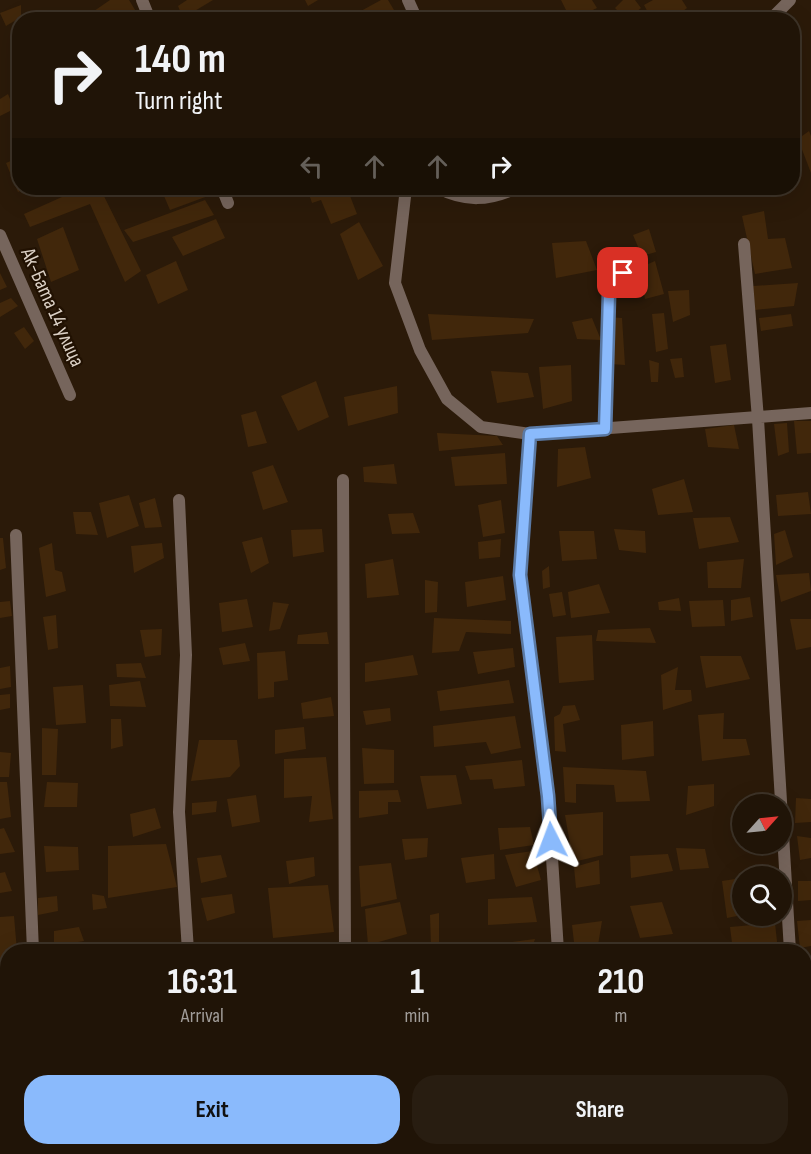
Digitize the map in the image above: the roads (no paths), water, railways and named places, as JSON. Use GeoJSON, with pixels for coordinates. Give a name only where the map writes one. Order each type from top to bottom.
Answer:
{"type":"FeatureCollection","features":[{"type":"Feature","properties":{"kind":"street"},"geometry":{"type":"LineString","coordinates":[[778,12],[790,0]]}},
{"type":"Feature","properties":{"kind":"street"},"geometry":{"type":"LineString","coordinates":[[225,195],[228,203]]}},
{"type":"Feature","properties":{"kind":"street"},"geometry":{"type":"LineString","coordinates":[[405,195],[395,283],[420,350],[447,399],[481,427],[530,434],[758,419],[811,413]]}},
{"type":"Feature","properties":{"kind":"street"},"geometry":{"type":"LineString","coordinates":[[452,195],[481,200],[496,195]]}},
{"type":"Feature","properties":{"kind":"street","name":"Ак-Бата 14 улица"},"geometry":{"type":"LineString","coordinates":[[0,235],[70,395]]}},
{"type":"Feature","properties":{"kind":"street"},"geometry":{"type":"LineString","coordinates":[[744,243],[758,419],[790,944]]}},
{"type":"Feature","properties":{"kind":"street"},"geometry":{"type":"LineString","coordinates":[[605,429],[609,294],[613,284],[623,273]]}},
{"type":"Feature","properties":{"kind":"street"},"geometry":{"type":"LineString","coordinates":[[530,434],[520,575],[548,796],[558,944]]}},
{"type":"Feature","properties":{"kind":"street"},"geometry":{"type":"LineString","coordinates":[[343,480],[345,944]]}},
{"type":"Feature","properties":{"kind":"street"},"geometry":{"type":"LineString","coordinates":[[179,500],[186,655],[179,812],[188,944]]}},
{"type":"Feature","properties":{"kind":"street"},"geometry":{"type":"LineString","coordinates":[[16,536],[33,944]]}}]}
